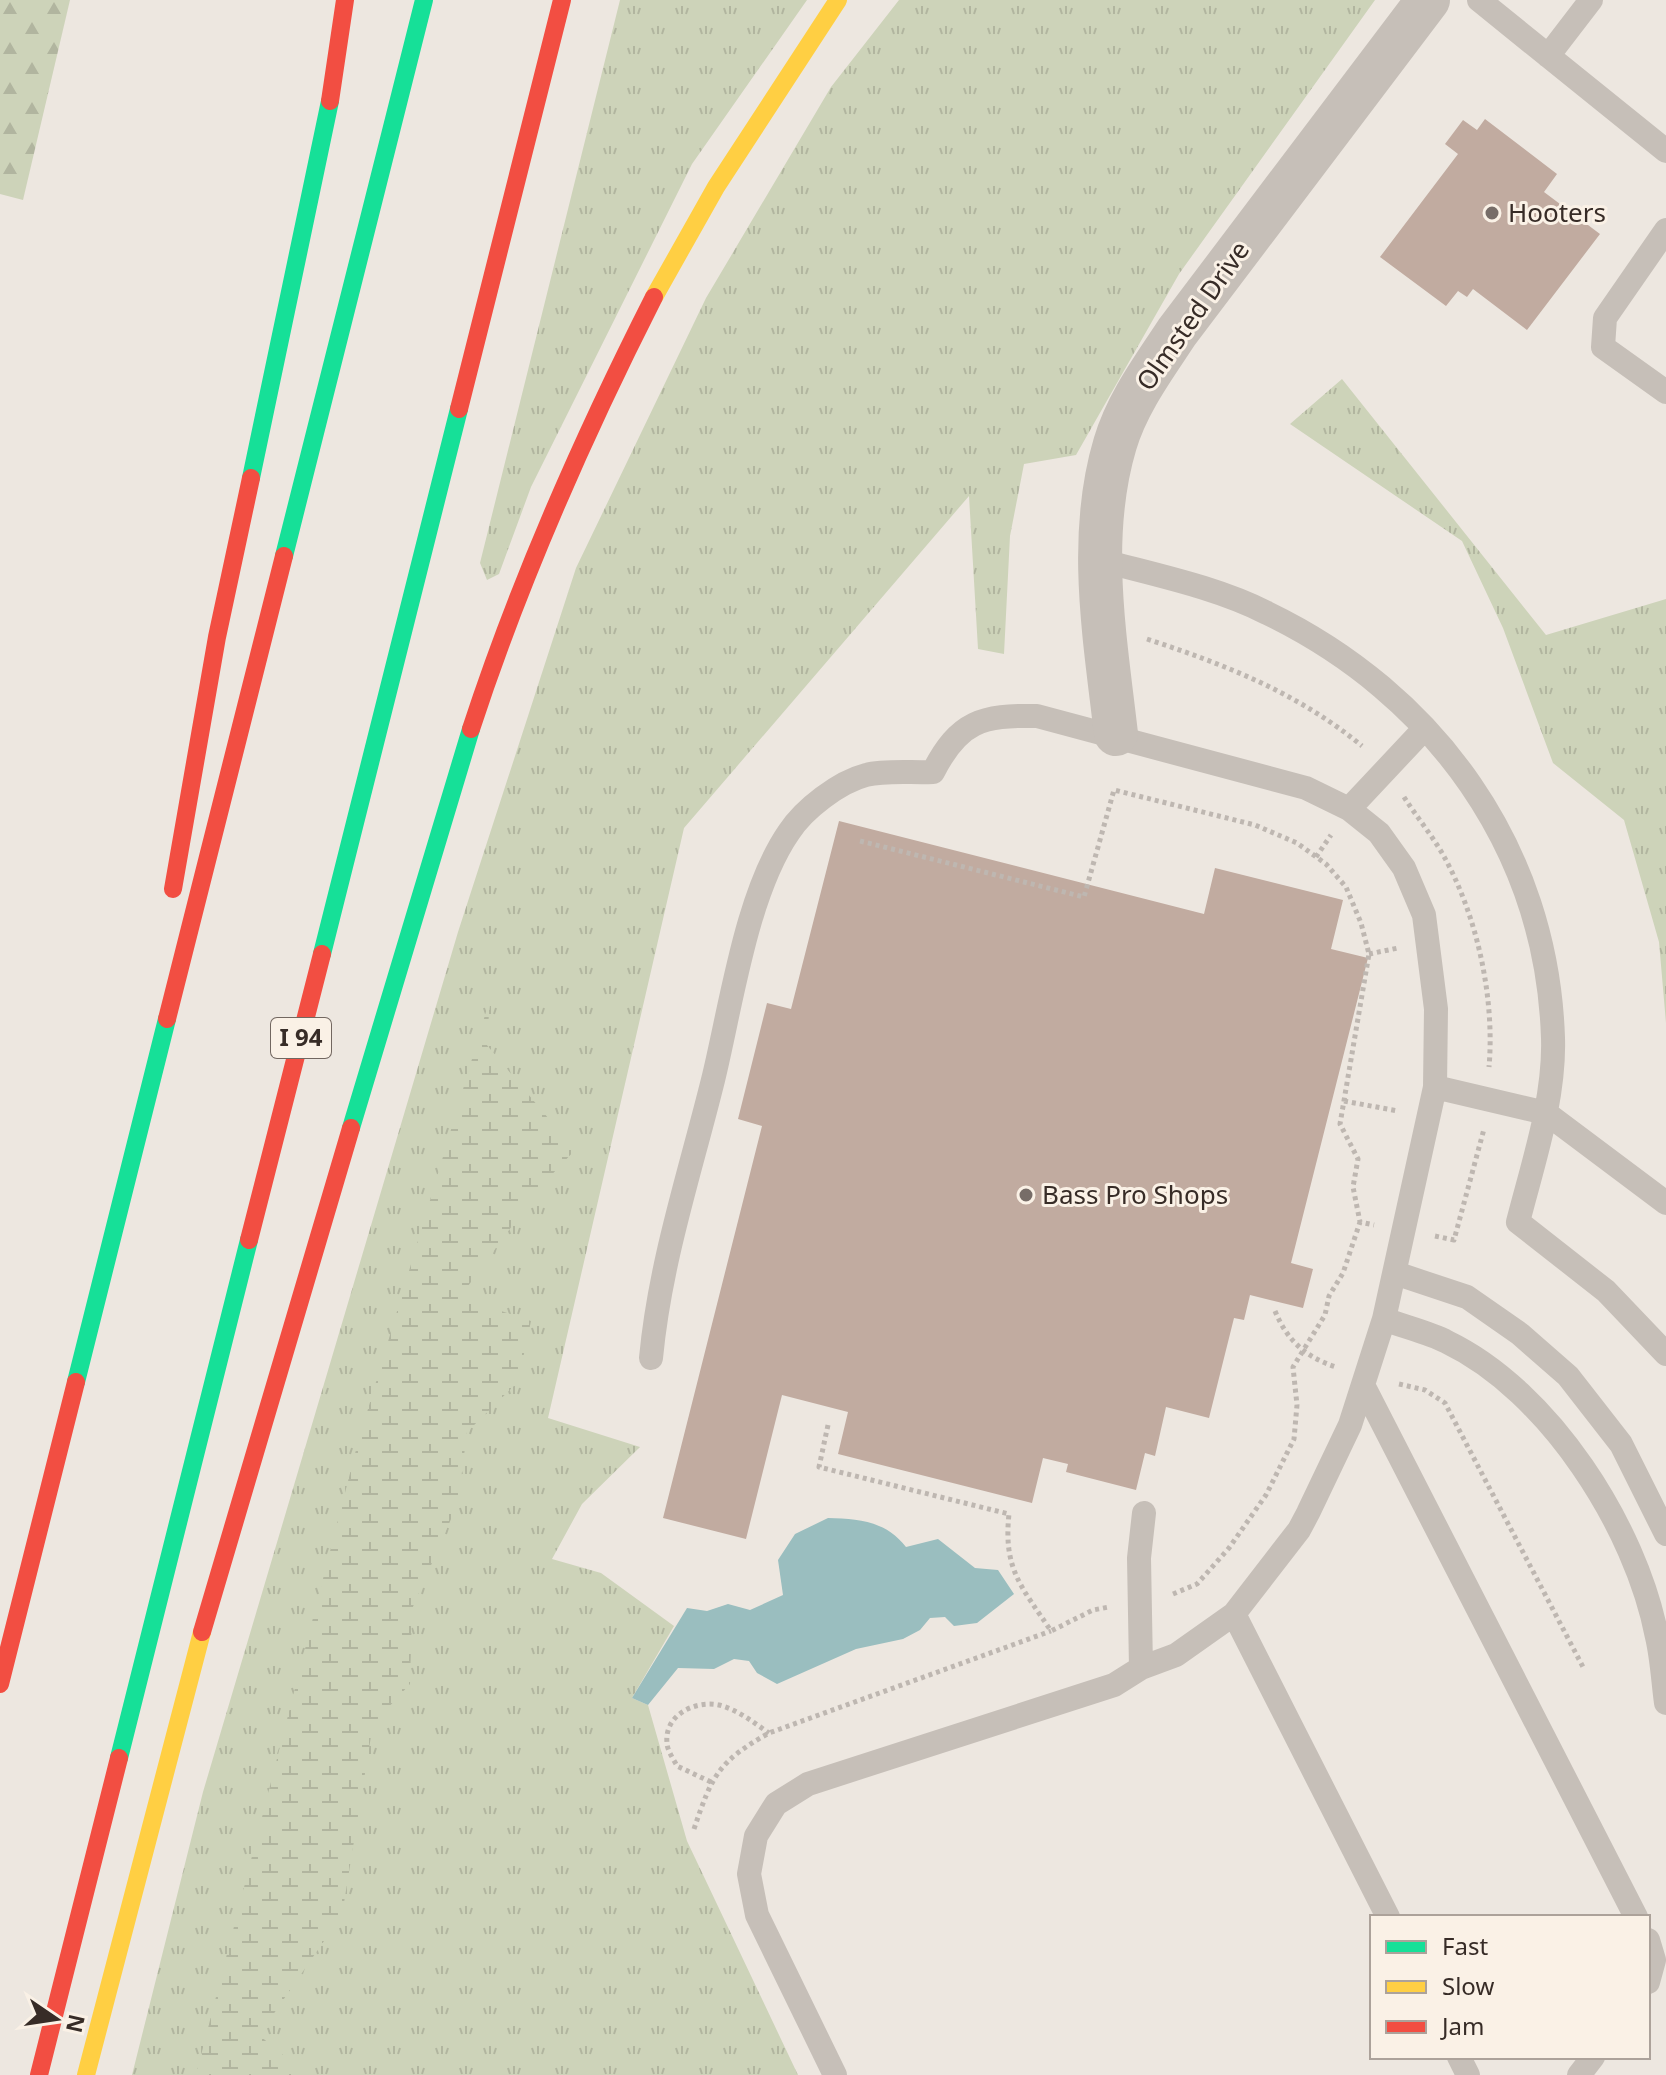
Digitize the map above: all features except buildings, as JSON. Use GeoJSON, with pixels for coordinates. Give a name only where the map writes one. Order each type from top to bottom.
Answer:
{"type":"FeatureCollection","features":[{"type":"Feature","properties":{"kind":"highway"},"geometry":{"type":"LineString","coordinates":[[171,901],[217,637],[326,127],[345,0]]}},
{"type":"Feature","properties":{"kind":"highway"},"geometry":{"type":"LineString","coordinates":[[0,1684],[424,0]]}},
{"type":"Feature","properties":{"kind":"highway","name":"I 94"},"geometry":{"type":"LineString","coordinates":[[39,2075],[562,0]]}},
{"type":"Feature","properties":{"kind":"highway"},"geometry":{"type":"LineString","coordinates":[[86,2075],[183,1695],[449,796],[494,656],[557,497],[636,329],[731,159],[838,0]]}},
{"type":"Feature","properties":{"kind":"highway"},"geometry":{"type":"LineString","coordinates":[[112,1242],[158,978]]}},
{"type":"Feature","properties":{"kind":"street","name":"Olmsted Drive"},"geometry":{"type":"LineString","coordinates":[[1116,734],[1100,560],[1101,506],[1116,441],[1142,383],[1428,0]]}},
{"type":"Feature","properties":{"kind":"lane"},"geometry":{"type":"LineString","coordinates":[[1479,0],[1548,56],[1661,137]]}},
{"type":"Feature","properties":{"kind":"lane"},"geometry":{"type":"LineString","coordinates":[[1548,56],[1591,0]]}},
{"type":"Feature","properties":{"kind":"lane"},"geometry":{"type":"LineString","coordinates":[[1666,230],[1605,318],[1603,347],[1666,392]]}},
{"type":"Feature","properties":{"kind":"lane"},"geometry":{"type":"LineString","coordinates":[[1100,560],[1265,611],[1334,650],[1407,708],[1469,778],[1508,844],[1540,936],[1553,1039],[1546,1113],[1518,1222],[1606,1291],[1666,1354]]}},
{"type":"Feature","properties":{"kind":"lane"},"geometry":{"type":"LineString","coordinates":[[651,1358],[657,1296],[670,1236],[696,1150],[757,898],[789,831],[828,794],[866,775],[933,772],[947,744],[966,726],[1000,715],[1037,716],[1116,734],[1306,788],[1349,809],[1387,844],[1404,868],[1424,915],[1436,1009],[1435,1087],[1384,1319],[1350,1425],[1299,1530],[1234,1614],[1176,1655],[1141,1668],[1114,1685],[808,1784],[776,1804],[756,1836],[749,1874],[757,1915],[835,2075]]}},
{"type":"Feature","properties":{"kind":"lane"},"geometry":{"type":"LineString","coordinates":[[1349,809],[1425,728]]}},
{"type":"Feature","properties":{"kind":"lane"},"geometry":{"type":"LineString","coordinates":[[1435,1087],[1546,1113],[1666,1203]]}},
{"type":"Feature","properties":{"kind":"lane"},"geometry":{"type":"LineString","coordinates":[[1395,1273],[1467,1297],[1520,1334],[1568,1376],[1621,1444],[1666,1534]]}},
{"type":"Feature","properties":{"kind":"lane"},"geometry":{"type":"LineString","coordinates":[[1384,1319],[1447,1341],[1498,1374],[1555,1431],[1600,1492],[1633,1560],[1657,1635],[1666,1703]]}},
{"type":"Feature","properties":{"kind":"lane"},"geometry":{"type":"LineString","coordinates":[[1365,1380],[1635,1915]]}},
{"type":"Feature","properties":{"kind":"lane"},"geometry":{"type":"LineString","coordinates":[[1141,1668],[1139,1558],[1144,1513]]}},
{"type":"Feature","properties":{"kind":"lane"},"geometry":{"type":"LineString","coordinates":[[1234,1614],[1387,1915]]}},
{"type":"Feature","properties":{"kind":"lane"},"geometry":{"type":"LineString","coordinates":[[1650,1947],[1654,1960],[1650,1975]]}},
{"type":"Feature","properties":{"kind":"lane"},"geometry":{"type":"LineString","coordinates":[[1579,2075],[1591,2059]]}},
{"type":"Feature","properties":{"kind":"path"},"geometry":{"type":"LineString","coordinates":[[860,841],[1084,897],[1114,790],[1255,825],[1297,843],[1326,864],[1346,887],[1361,923],[1369,954],[1340,1124],[1358,1159],[1353,1187],[1360,1222],[1454,1240],[1483,1133],[1491,1042],[1483,969],[1466,909],[1443,854],[1370,753],[1332,721],[1280,690],[1228,666],[1105,625]]}},
{"type":"Feature","properties":{"kind":"path"},"geometry":{"type":"LineString","coordinates":[[1344,1101],[1429,1116]]}},
{"type":"Feature","properties":{"kind":"path"},"geometry":{"type":"LineString","coordinates":[[1275,1311],[1284,1333],[1302,1352],[1365,1380],[1425,1390],[1445,1403],[1583,1667]]}},
{"type":"Feature","properties":{"kind":"path"},"geometry":{"type":"LineString","coordinates":[[694,1829],[717,1770],[742,1748],[769,1733],[1051,1631]]}},
{"type":"Feature","properties":{"kind":"path"},"geometry":{"type":"LineString","coordinates":[[711,1782],[677,1766],[667,1744],[671,1723],[685,1708],[716,1704],[737,1711],[769,1733]]}},
{"type":"Feature","properties":{"kind":"green space"},"geometry":{"type":"Polygon","coordinates":[[[0,0],[70,0],[23,200],[0,194],[0,0]]]}},
{"type":"Feature","properties":{"kind":"green space"},"geometry":{"type":"Polygon","coordinates":[[[620,0],[807,0],[692,164],[531,487],[499,574],[487,580],[480,563],[620,0]]]}},
{"type":"Feature","properties":{"kind":"green space"},"geometry":{"type":"Polygon","coordinates":[[[899,0],[1375,0],[1179,274],[1076,455],[1024,464],[1010,536],[1004,654],[978,649],[969,496],[684,828],[548,1418],[640,1447],[582,1504],[552,1559],[601,1573],[674,1626],[632,1698],[648,1705],[687,1841],[798,2075],[132,2075],[203,1792],[458,932],[576,568],[706,298],[831,87],[899,0]]]}},
{"type":"Feature","properties":{"kind":"green space"},"geometry":{"type":"Polygon","coordinates":[[[1342,379],[1546,635],[1666,599],[1666,1023],[1659,942],[1624,820],[1553,763],[1503,628],[1462,541],[1290,424],[1342,379]]]}},
{"type":"Feature","properties":{"kind":"green space"},"geometry":{"type":"Polygon","coordinates":[[[491,995],[486,1044],[575,1150],[542,1185],[460,1297],[531,1321],[518,1382],[467,1432],[458,1503],[412,1609],[410,1684],[373,1724],[342,1915],[259,2035],[307,2075],[196,2075],[357,1446],[491,995]]]}},
{"type":"Feature","properties":{"kind":"water"},"geometry":{"type":"Polygon","coordinates":[[[828,1518],[871,1523],[890,1532],[906,1547],[938,1539],[975,1568],[998,1570],[1014,1594],[977,1623],[954,1626],[945,1617],[930,1618],[920,1630],[903,1639],[856,1649],[777,1684],[757,1673],[749,1661],[734,1659],[714,1669],[678,1668],[648,1705],[632,1698],[687,1608],[707,1611],[728,1604],[750,1610],[783,1595],[778,1560],[795,1534],[828,1518]]]}},
{"type":"Feature","properties":{"kind":"traffic: fast"},"geometry":{"type":"LineString","coordinates":[[284,556],[424,0]]}},
{"type":"Feature","properties":{"kind":"traffic: fast"},"geometry":{"type":"LineString","coordinates":[[251,478],[330,101]]}},
{"type":"Feature","properties":{"kind":"traffic: fast"},"geometry":{"type":"LineString","coordinates":[[322,954],[459,409]]}},
{"type":"Feature","properties":{"kind":"traffic: fast"},"geometry":{"type":"LineString","coordinates":[[351,1128],[471,729]]}},
{"type":"Feature","properties":{"kind":"traffic: fast"},"geometry":{"type":"LineString","coordinates":[[76,1382],[167,1019]]}},
{"type":"Feature","properties":{"kind":"traffic: fast"},"geometry":{"type":"LineString","coordinates":[[119,1758],[249,1240]]}},
{"type":"Feature","properties":{"kind":"traffic: slow"},"geometry":{"type":"LineString","coordinates":[[654,297],[716,187],[838,0]]}},
{"type":"Feature","properties":{"kind":"traffic: slow"},"geometry":{"type":"LineString","coordinates":[[86,2075],[202,1632]]}},
{"type":"Feature","properties":{"kind":"traffic: jam"},"geometry":{"type":"LineString","coordinates":[[330,101],[345,0]]}},
{"type":"Feature","properties":{"kind":"traffic: jam"},"geometry":{"type":"LineString","coordinates":[[459,409],[562,0]]}},
{"type":"Feature","properties":{"kind":"traffic: jam"},"geometry":{"type":"LineString","coordinates":[[471,729],[510,618],[554,509],[654,297]]}},
{"type":"Feature","properties":{"kind":"traffic: jam"},"geometry":{"type":"LineString","coordinates":[[173,889],[217,637],[251,478]]}},
{"type":"Feature","properties":{"kind":"traffic: jam"},"geometry":{"type":"LineString","coordinates":[[167,1019],[284,556]]}},
{"type":"Feature","properties":{"kind":"traffic: jam"},"geometry":{"type":"LineString","coordinates":[[249,1240],[322,954]]}},
{"type":"Feature","properties":{"kind":"traffic: jam"},"geometry":{"type":"LineString","coordinates":[[202,1632],[351,1128]]}},
{"type":"Feature","properties":{"kind":"traffic: jam"},"geometry":{"type":"LineString","coordinates":[[0,1684],[76,1382]]}},
{"type":"Feature","properties":{"kind":"traffic: jam"},"geometry":{"type":"LineString","coordinates":[[39,2075],[119,1758]]}},
{"type":"Feature","properties":{"kind":"place","name":"Hooters"},"geometry":{"type":"Point","coordinates":[1492,213]}},
{"type":"Feature","properties":{"kind":"place","name":"Bass Pro Shops"},"geometry":{"type":"Point","coordinates":[1026,1195]}}]}
